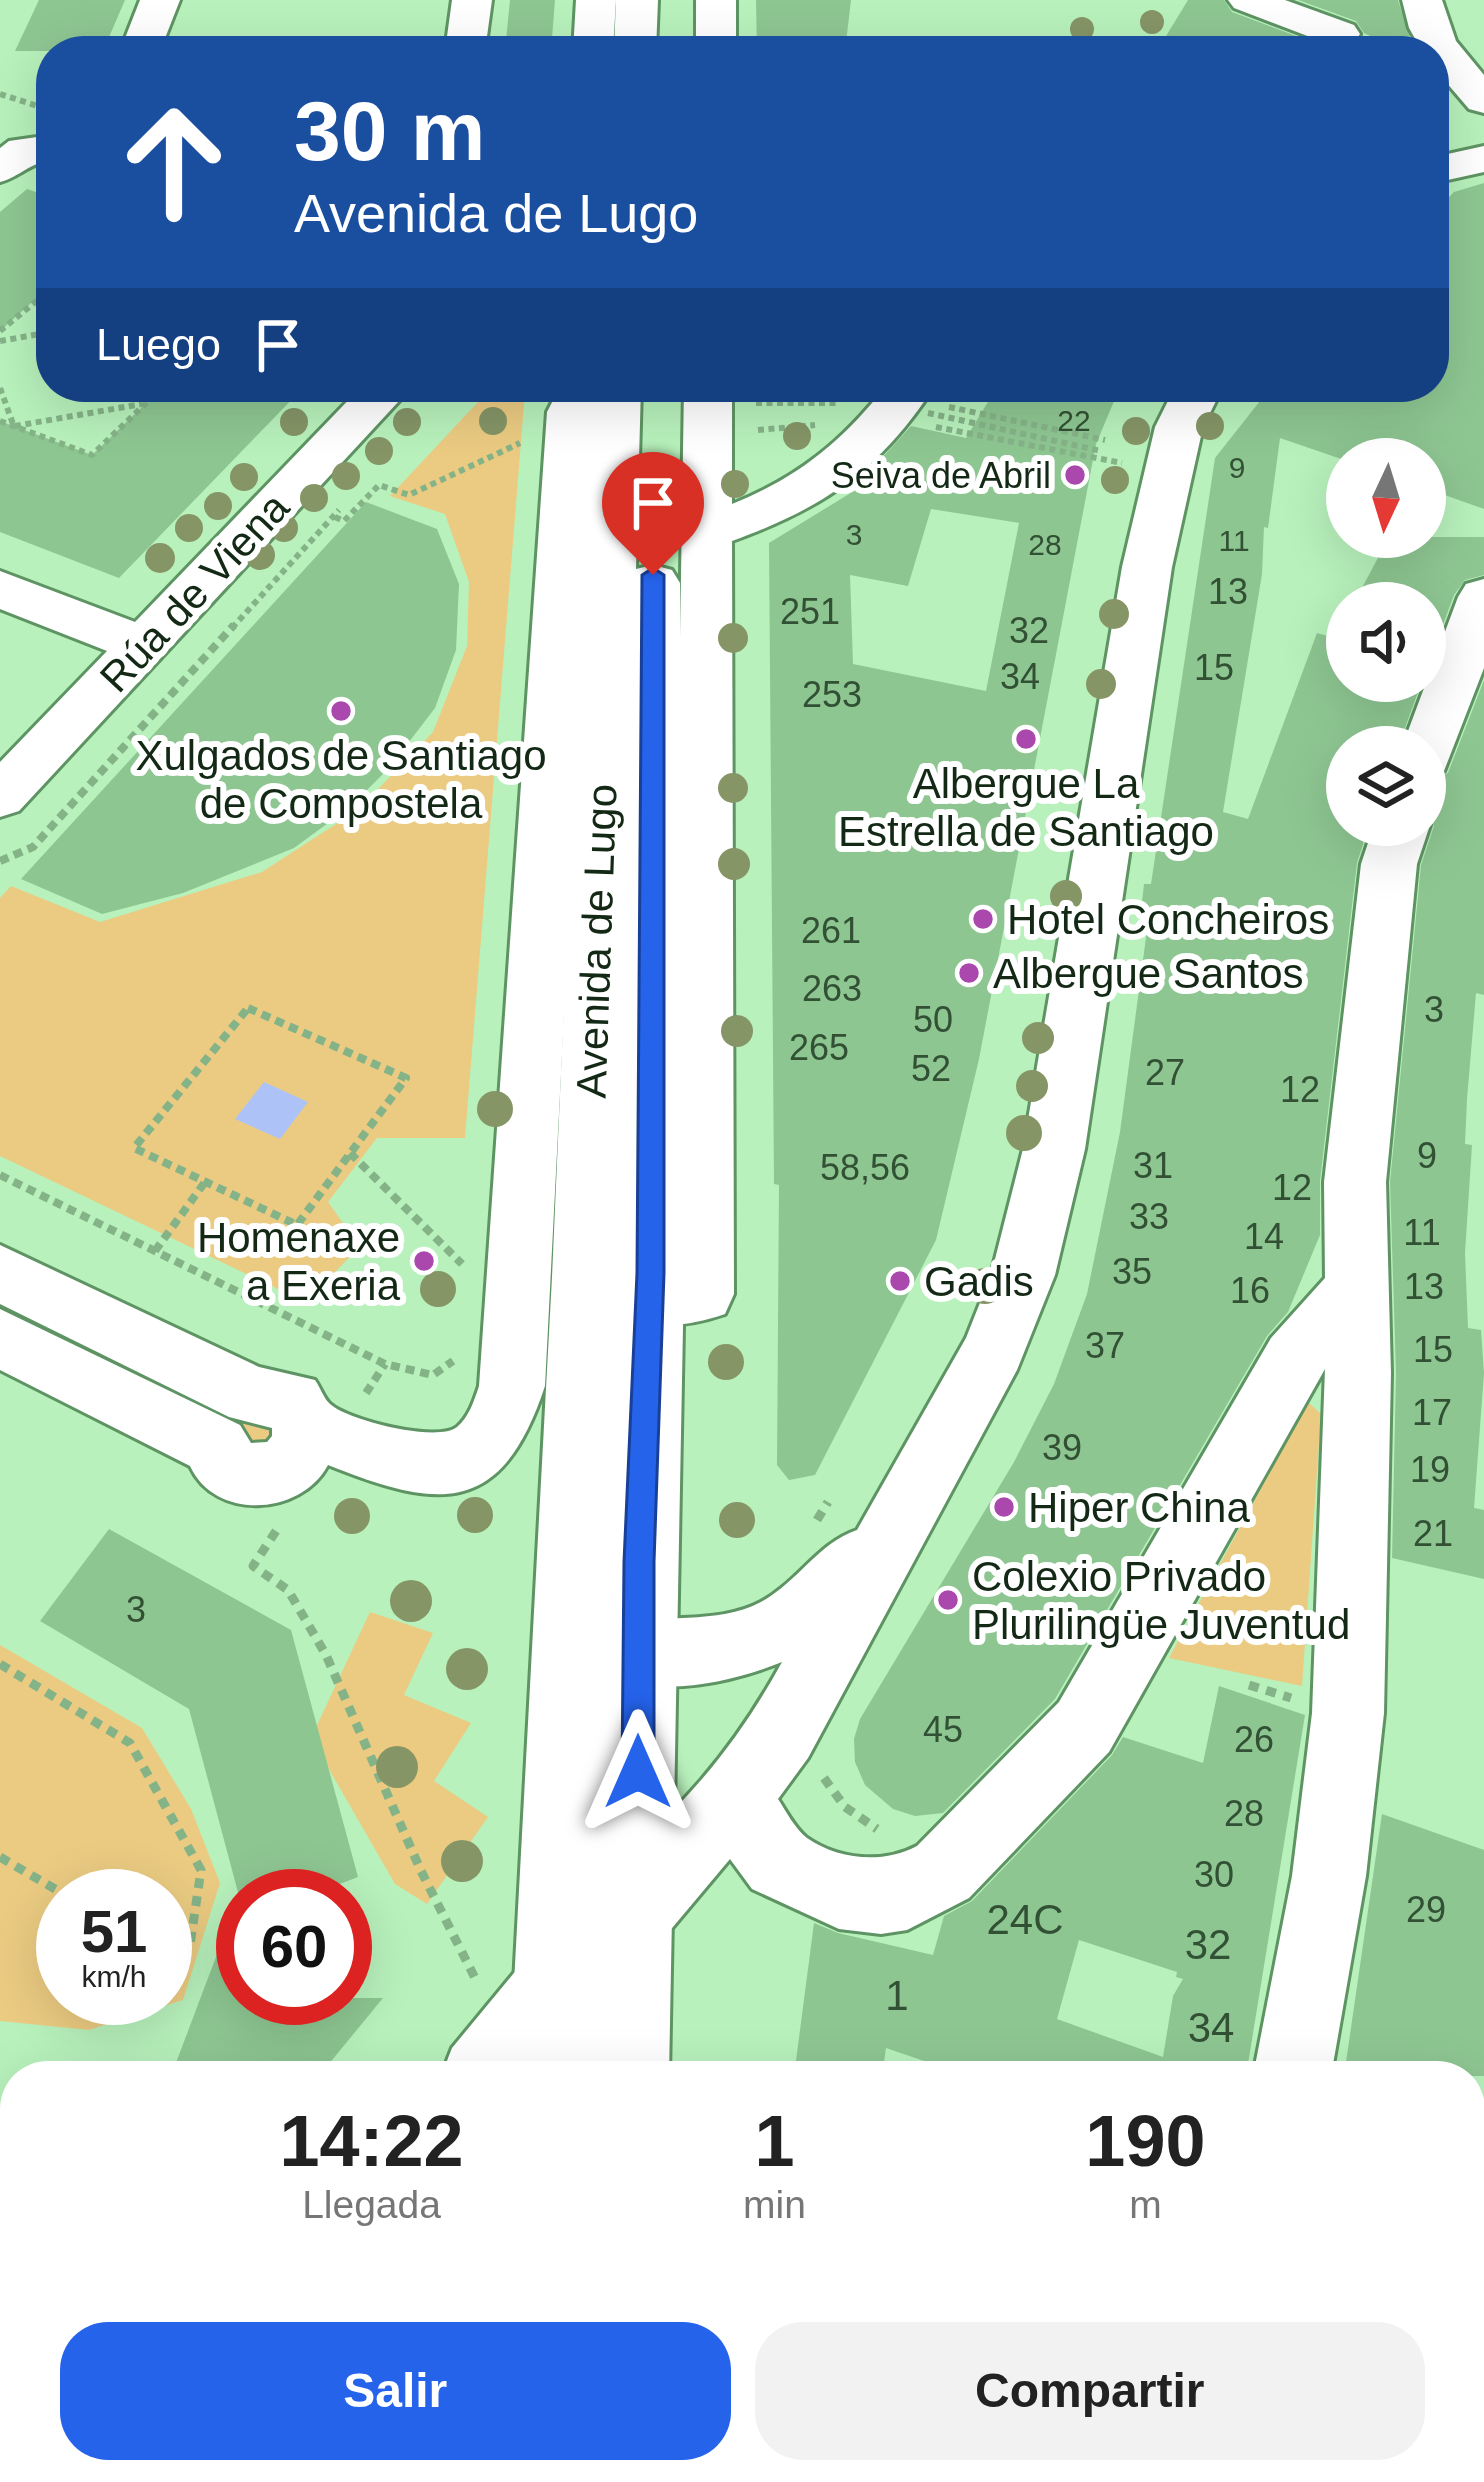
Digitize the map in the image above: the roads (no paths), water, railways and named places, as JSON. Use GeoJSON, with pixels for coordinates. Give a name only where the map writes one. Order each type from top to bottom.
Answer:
{"type":"FeatureCollection","features":[{"type":"Feature","properties":{"kind":"main road"},"geometry":{"type":"LineString","coordinates":[[621,20],[648,36]]}},
{"type":"Feature","properties":{"kind":"main road","name":"Avenida de Lugo"},"geometry":{"type":"LineString","coordinates":[[609,1497],[616,402]]}},
{"type":"Feature","properties":{"kind":"main road","name":"Avenida de Lugo"},"geometry":{"type":"LineString","coordinates":[[609,1497],[650,1300],[650,779],[658,402]]}},
{"type":"Feature","properties":{"kind":"main road"},"geometry":{"type":"LineString","coordinates":[[609,1497],[639,1653],[629,2061]]}},
{"type":"Feature","properties":{"kind":"main road"},"geometry":{"type":"LineString","coordinates":[[512,2061],[555,1983],[609,1497]]}},
{"type":"Feature","properties":{"kind":"street"},"geometry":{"type":"LineString","coordinates":[[146,36],[160,0]]}},
{"type":"Feature","properties":{"kind":"street"},"geometry":{"type":"LineString","coordinates":[[467,36],[472,0]]}},
{"type":"Feature","properties":{"kind":"street"},"geometry":{"type":"LineString","coordinates":[[716,0],[716,36]]}},
{"type":"Feature","properties":{"kind":"street"},"geometry":{"type":"LineString","coordinates":[[1248,0],[1340,28]]}},
{"type":"Feature","properties":{"kind":"street"},"geometry":{"type":"LineString","coordinates":[[1422,0],[1422,15],[1431,36]]}},
{"type":"Feature","properties":{"kind":"street"},"geometry":{"type":"LineString","coordinates":[[1449,63],[1484,100]]}},
{"type":"Feature","properties":{"kind":"street"},"geometry":{"type":"LineString","coordinates":[[1449,167],[1484,159]]}},
{"type":"Feature","properties":{"kind":"street","name":"Rúa de Viena"},"geometry":{"type":"LineString","coordinates":[[0,797],[374,402]]}},
{"type":"Feature","properties":{"kind":"street","name":"Avenida de Lugo"},"geometry":{"type":"LineString","coordinates":[[0,1273],[252,1396],[292,1401],[308,1426],[408,1466],[436,1467],[462,1460],[487,1443],[505,1418],[491,1367],[571,412],[576,402]]}},
{"type":"Feature","properties":{"kind":"street"},"geometry":{"type":"LineString","coordinates":[[650,1300],[703,1294],[709,530],[727,402]]}},
{"type":"Feature","properties":{"kind":"street"},"geometry":{"type":"LineString","coordinates":[[635,1913],[733,1799],[789,1721],[994,1350],[1029,1254],[1054,1149],[1147,567],[1178,427],[1191,402]]}},
{"type":"Feature","properties":{"kind":"street"},"geometry":{"type":"LineString","coordinates":[[709,530],[806,493],[849,464],[904,405]]}},
{"type":"Feature","properties":{"kind":"street"},"geometry":{"type":"LineString","coordinates":[[0,589],[142,645]]}},
{"type":"Feature","properties":{"kind":"street"},"geometry":{"type":"LineString","coordinates":[[1436,726],[1484,597]]}},
{"type":"Feature","properties":{"kind":"street"},"geometry":{"type":"LineString","coordinates":[[1295,2061],[1329,1876],[1348,1713],[1358,1373],[1355,1182],[1379,937],[1394,846]]}},
{"type":"Feature","properties":{"kind":"street"},"geometry":{"type":"LineString","coordinates":[[733,1799],[778,1863],[839,1891],[881,1896],[907,1892],[943,1872],[1084,1727],[1294,1358],[1354,1290]]}},
{"type":"Feature","properties":{"kind":"street"},"geometry":{"type":"LineString","coordinates":[[0,1338],[216,1446],[221,1460],[241,1474],[260,1477],[288,1466],[305,1444],[308,1426]]}},
{"type":"Feature","properties":{"kind":"street"},"geometry":{"type":"LineString","coordinates":[[639,1653],[723,1649],[791,1625],[832,1592],[923,1482]]}},
{"type":"Feature","properties":{"kind":"water"},"geometry":{"type":"Polygon","coordinates":[[[264,1082],[308,1102],[280,1139],[235,1119],[264,1082]]]}},
{"type":"Feature","properties":{"kind":"place","name":"Seiva de Abril"},"geometry":{"type":"Point","coordinates":[1075,475]}},
{"type":"Feature","properties":{"kind":"place","name":"Xulgados de Santiago de Compostela"},"geometry":{"type":"Point","coordinates":[341,711]}},
{"type":"Feature","properties":{"kind":"place","name":"Albergue La Estrella de Santiago"},"geometry":{"type":"Point","coordinates":[1026,739]}},
{"type":"Feature","properties":{"kind":"place","name":"Hotel Concheiros"},"geometry":{"type":"Point","coordinates":[983,919]}},
{"type":"Feature","properties":{"kind":"place","name":"Albergue Santos"},"geometry":{"type":"Point","coordinates":[969,973]}},
{"type":"Feature","properties":{"kind":"place","name":"Homenaxe a Exeria"},"geometry":{"type":"Point","coordinates":[424,1261]}},
{"type":"Feature","properties":{"kind":"place","name":"Gadis"},"geometry":{"type":"Point","coordinates":[900,1281]}},
{"type":"Feature","properties":{"kind":"place","name":"Hiper China"},"geometry":{"type":"Point","coordinates":[1004,1507]}},
{"type":"Feature","properties":{"kind":"place","name":"Colexio Privado Plurilingüe Juventud"},"geometry":{"type":"Point","coordinates":[948,1600]}}]}
